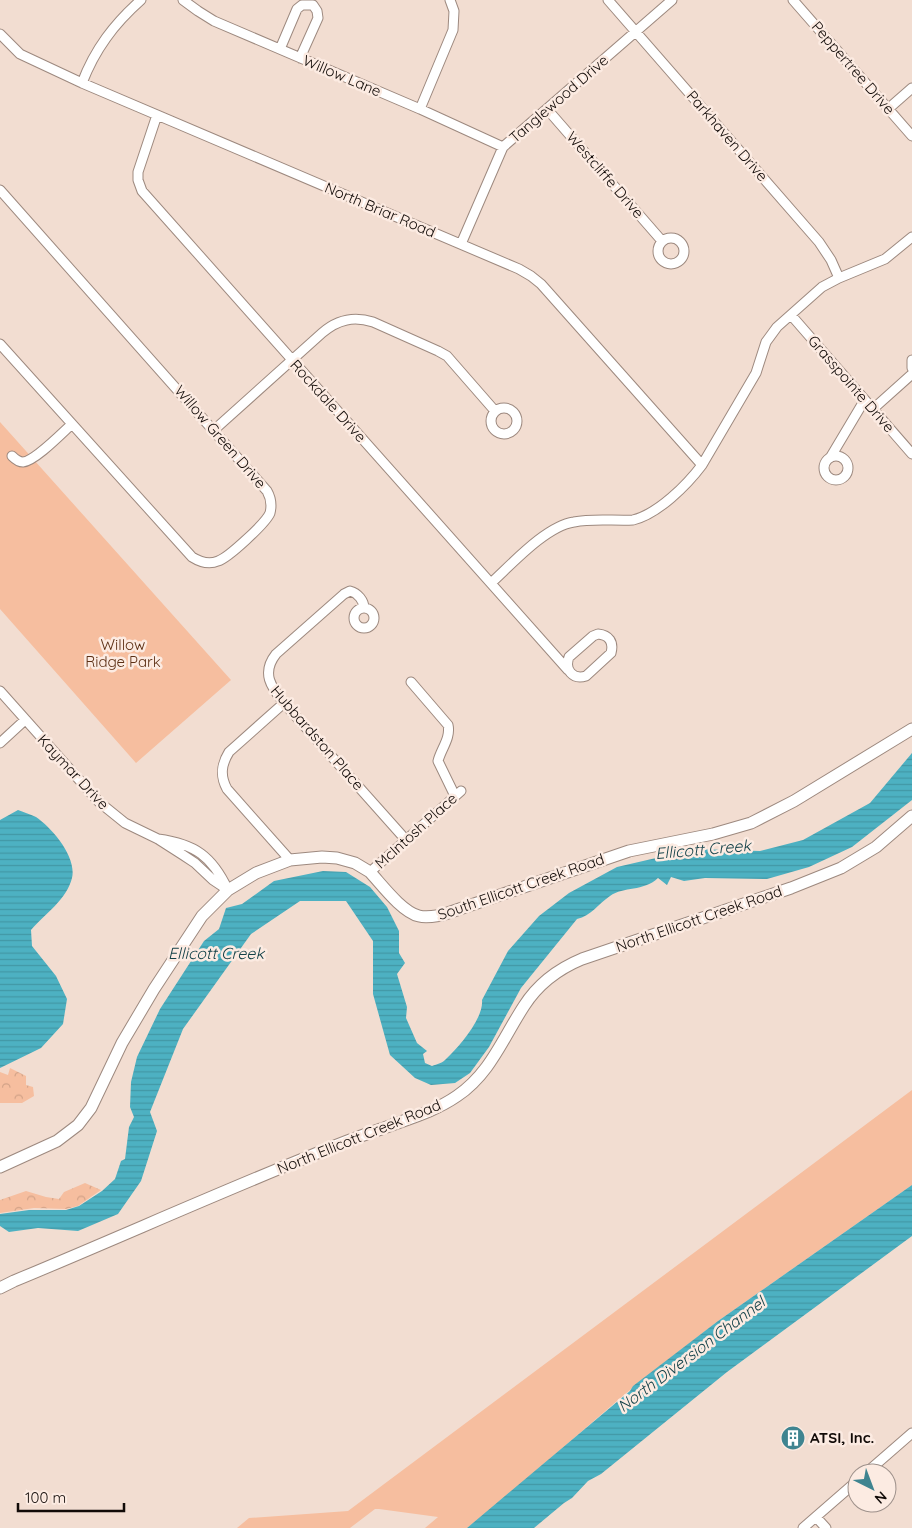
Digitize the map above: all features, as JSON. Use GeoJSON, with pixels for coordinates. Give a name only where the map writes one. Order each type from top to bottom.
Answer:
{"type":"FeatureCollection","features":[{"type":"Feature","properties":{"kind":"street"},"geometry":{"type":"LineString","coordinates":[[82,83],[96,51],[106,36],[124,14],[140,0]]}},
{"type":"Feature","properties":{"kind":"street","name":"Willow Lane"},"geometry":{"type":"LineString","coordinates":[[183,0],[214,21],[420,109],[503,147]]}},
{"type":"Feature","properties":{"kind":"street"},"geometry":{"type":"LineString","coordinates":[[420,109],[453,30],[454,11],[450,0]]}},
{"type":"Feature","properties":{"kind":"street","name":"Parkhaven Drive"},"geometry":{"type":"LineString","coordinates":[[608,0],[819,242],[832,260],[839,278]]}},
{"type":"Feature","properties":{"kind":"street","name":"Tanglewood Drive"},"geometry":{"type":"LineString","coordinates":[[461,244],[503,147],[672,0]]}},
{"type":"Feature","properties":{"kind":"street","name":"Peppertree Drive"},"geometry":{"type":"LineString","coordinates":[[793,0],[912,136]]}},
{"type":"Feature","properties":{"kind":"street"},"geometry":{"type":"LineString","coordinates":[[280,49],[297,9],[302,4],[313,5],[317,11],[318,18],[300,58]]}},
{"type":"Feature","properties":{"kind":"street","name":"North Briar Road"},"geometry":{"type":"LineString","coordinates":[[0,34],[20,54],[82,83],[519,269],[537,280],[702,465]]}},
{"type":"Feature","properties":{"kind":"street"},"geometry":{"type":"LineString","coordinates":[[888,109],[912,88]]}},
{"type":"Feature","properties":{"kind":"street","name":"Westcliffe Drive"},"geometry":{"type":"LineString","coordinates":[[547,109],[662,241]]}},
{"type":"Feature","properties":{"kind":"street","name":"Rockdale Drive"},"geometry":{"type":"LineString","coordinates":[[157,115],[138,172],[138,180],[142,191],[568,670]]}},
{"type":"Feature","properties":{"kind":"street","name":"Willow Green Drive"},"geometry":{"type":"LineString","coordinates":[[0,190],[267,490],[271,510],[265,521],[226,557],[211,563],[192,557],[0,344]]}},
{"type":"Feature","properties":{"kind":"street"},"geometry":{"type":"LineString","coordinates":[[491,583],[545,535],[556,528],[576,521],[633,520],[652,512],[694,476],[702,465],[756,373],[770,335],[822,287],[885,259],[912,237]]}},
{"type":"Feature","properties":{"kind":"street","name":"Grasspointe Drive"},"geometry":{"type":"LineString","coordinates":[[791,315],[912,454]]}},
{"type":"Feature","properties":{"kind":"street"},"geometry":{"type":"LineString","coordinates":[[214,430],[330,326],[347,319],[364,319],[447,356],[495,411]]}},
{"type":"Feature","properties":{"kind":"street"},"geometry":{"type":"LineString","coordinates":[[912,360],[912,368]]}},
{"type":"Feature","properties":{"kind":"street"},"geometry":{"type":"LineString","coordinates":[[873,409],[912,374]]}},
{"type":"Feature","properties":{"kind":"street"},"geometry":{"type":"LineString","coordinates":[[830,458],[864,401]]}},
{"type":"Feature","properties":{"kind":"street"},"geometry":{"type":"LineString","coordinates":[[12,456],[16,460],[24,462],[33,458],[72,424]]}},
{"type":"Feature","properties":{"kind":"street","name":"Hubbardston Place"},"geometry":{"type":"LineString","coordinates":[[364,608],[364,603],[355,593],[348,592],[276,654],[269,667],[269,682],[284,703],[406,840]]}},
{"type":"Feature","properties":{"kind":"street"},"geometry":{"type":"LineString","coordinates":[[602,634],[610,640],[613,648],[612,653],[586,676],[578,677],[568,670],[569,657],[593,636],[602,634]]}},
{"type":"Feature","properties":{"kind":"street","name":"McIntosh Place"},"geometry":{"type":"LineString","coordinates":[[370,872],[458,794],[438,761],[448,737],[448,725],[411,682]]}},
{"type":"Feature","properties":{"kind":"street","name":"Kaymar Drive"},"geometry":{"type":"LineString","coordinates":[[0,691],[99,802],[125,823],[158,839],[195,863],[213,880],[228,890]]}},
{"type":"Feature","properties":{"kind":"street"},"geometry":{"type":"LineString","coordinates":[[284,703],[229,752],[224,759],[222,773],[223,782],[227,789],[290,860]]}},
{"type":"Feature","properties":{"kind":"street"},"geometry":{"type":"LineString","coordinates":[[0,743],[26,720]]}},
{"type":"Feature","properties":{"kind":"street","name":"South Ellicott Creek Road"},"geometry":{"type":"LineString","coordinates":[[0,1167],[58,1141],[78,1125],[91,1108],[122,1042],[202,916],[228,890],[256,873],[290,860],[322,857],[336,858],[355,863],[370,872],[410,912],[419,916],[429,917],[442,915],[629,850],[713,834],[751,823],[786,806],[912,729]]}},
{"type":"Feature","properties":{"kind":"street","name":"North Ellicott Creek Road"},"geometry":{"type":"LineString","coordinates":[[0,1288],[305,1158],[438,1108],[458,1096],[476,1081],[494,1058],[524,1005],[534,992],[554,973],[582,959],[791,888],[841,868],[876,847],[912,816]]}},
{"type":"Feature","properties":{"kind":"street"},"geometry":{"type":"LineString","coordinates":[[878,1463],[912,1433]]}},
{"type":"Feature","properties":{"kind":"street"},"geometry":{"type":"LineString","coordinates":[[803,1528],[847,1490]]}},
{"type":"Feature","properties":{"kind":"street"},"geometry":{"type":"LineString","coordinates":[[816,1517],[826,1528]]}},
{"type":"Feature","properties":{"kind":"green space","name":"Willow Ridge Park"},"geometry":{"type":"Polygon","coordinates":[[[0,422],[231,680],[136,763],[0,609],[0,422]]]}},
{"type":"Feature","properties":{"kind":"green space"},"geometry":{"type":"Polygon","coordinates":[[[10,1068],[26,1076],[26,1085],[33,1087],[34,1096],[22,1103],[0,1103],[0,1072],[8,1075],[10,1068]]]}},
{"type":"Feature","properties":{"kind":"green space"},"geometry":{"type":"Polygon","coordinates":[[[912,1090],[912,1185],[718,1321],[625,1394],[467,1528],[425,1528],[438,1517],[375,1509],[350,1528],[237,1528],[249,1518],[348,1511],[912,1090]]]}},
{"type":"Feature","properties":{"kind":"green space"},"geometry":{"type":"Polygon","coordinates":[[[85,1183],[101,1190],[78,1206],[66,1209],[34,1208],[0,1213],[0,1200],[26,1191],[59,1199],[64,1192],[85,1183]]]}},
{"type":"Feature","properties":{"kind":"water","name":"Ellicott Creek"},"geometry":{"type":"Polygon","coordinates":[[[912,753],[912,800],[852,847],[809,867],[767,879],[705,878],[684,881],[671,877],[667,885],[658,878],[646,885],[615,893],[586,915],[577,919],[521,988],[489,1047],[470,1073],[455,1083],[431,1085],[415,1078],[390,1055],[373,994],[373,941],[346,901],[300,901],[251,934],[183,1029],[150,1112],[157,1131],[141,1181],[118,1214],[78,1231],[38,1228],[9,1232],[0,1226],[0,1214],[29,1210],[66,1210],[79,1206],[102,1191],[115,1179],[121,1161],[125,1159],[129,1127],[134,1117],[130,1107],[131,1082],[137,1057],[160,1009],[204,941],[219,929],[226,908],[242,904],[274,881],[323,871],[346,872],[370,887],[387,907],[399,931],[399,953],[405,963],[397,974],[407,1007],[406,1018],[417,1043],[427,1051],[423,1054],[425,1063],[432,1066],[445,1060],[470,1032],[482,1007],[482,1000],[508,951],[539,916],[569,893],[617,867],[695,849],[760,851],[803,840],[870,803],[912,753]]]}},
{"type":"Feature","properties":{"kind":"water"},"geometry":{"type":"Polygon","coordinates":[[[18,810],[36,817],[49,828],[62,844],[71,861],[72,878],[65,893],[31,930],[32,946],[56,976],[67,999],[63,1024],[41,1048],[0,1068],[0,820],[18,810]]]}},
{"type":"Feature","properties":{"kind":"water","name":"North Diversion Channel"},"geometry":{"type":"Polygon","coordinates":[[[912,1185],[912,1236],[727,1372],[601,1474],[588,1481],[572,1498],[534,1528],[467,1528],[630,1391],[633,1386],[718,1321],[912,1185]]]}},
{"type":"Feature","properties":{"kind":"place","name":"ATSI, Inc."},"geometry":{"type":"Point","coordinates":[793,1438]}}]}
